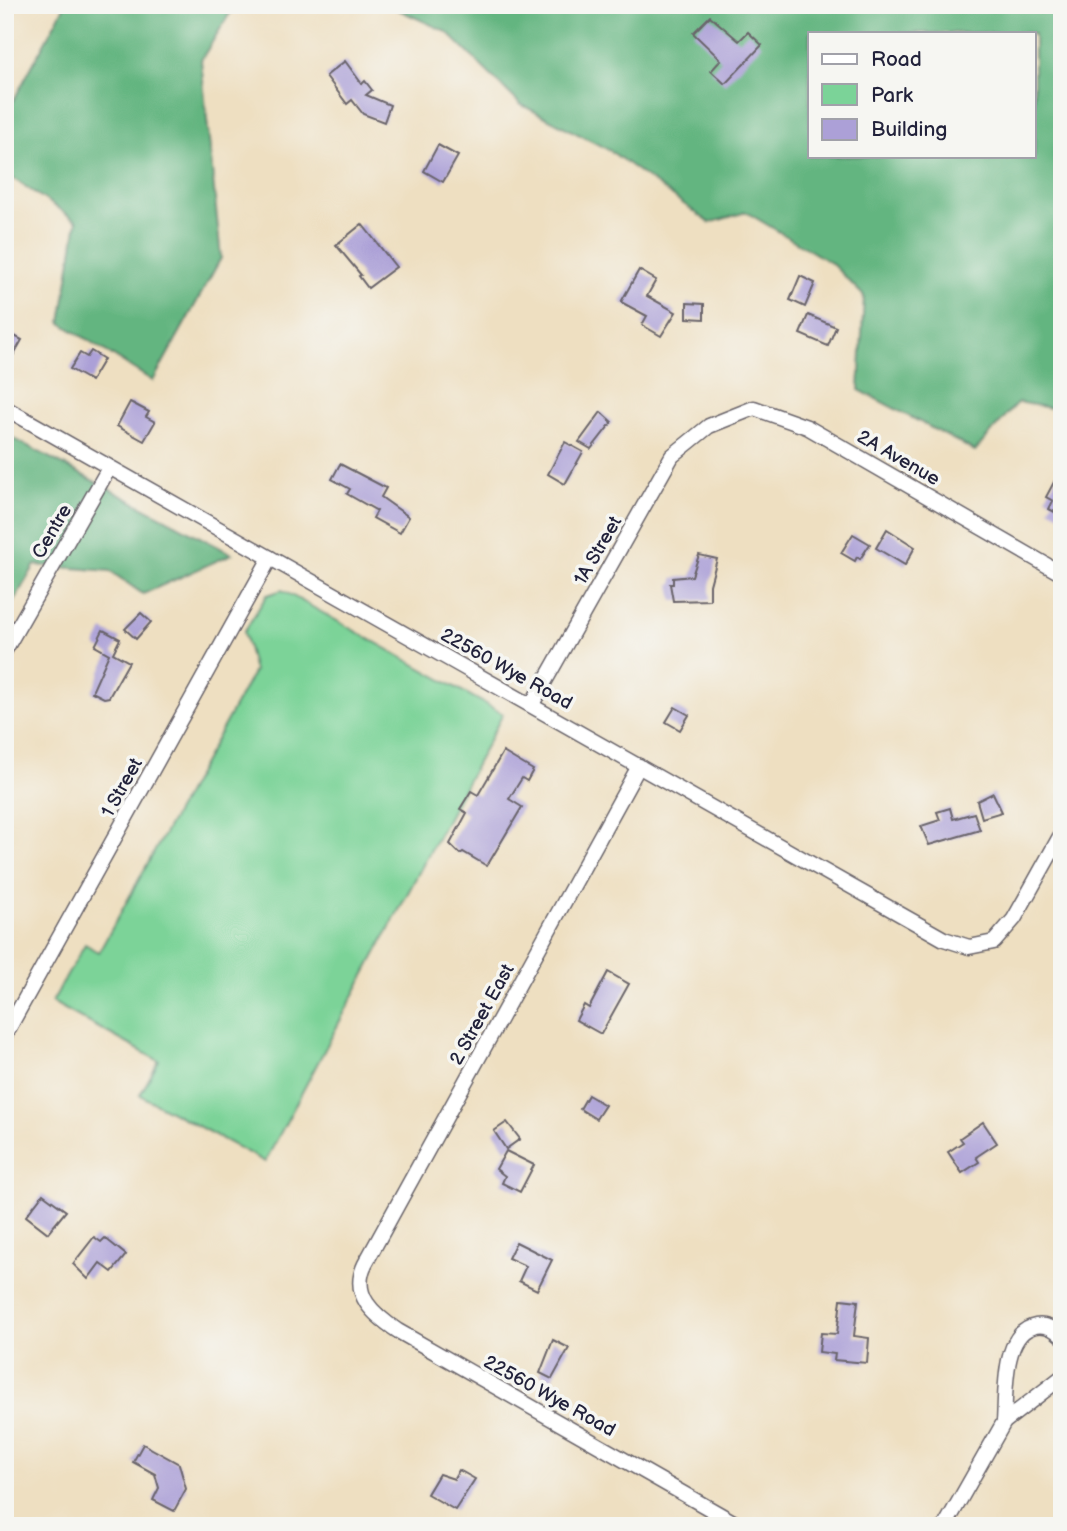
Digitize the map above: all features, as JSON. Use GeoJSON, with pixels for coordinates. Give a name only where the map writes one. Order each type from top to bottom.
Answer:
{"type":"FeatureCollection","features":[{"type":"Feature","properties":{"kind":"street","name":"22560 Wye Road"},"geometry":{"type":"LineString","coordinates":[[5,408],[944,939],[969,947],[994,942],[1014,919],[1062,833]]}},
{"type":"Feature","properties":{"kind":"street","name":"2A Avenue"},"geometry":{"type":"LineString","coordinates":[[709,426],[754,408],[773,412],[878,467],[1062,574]]}},
{"type":"Feature","properties":{"kind":"street","name":"1A Street"},"geometry":{"type":"LineString","coordinates":[[532,704],[673,456],[709,426]]}},
{"type":"Feature","properties":{"kind":"street","name":"Centre"},"geometry":{"type":"LineString","coordinates":[[5,650],[109,468]]}},
{"type":"Feature","properties":{"kind":"street","name":"1 Street"},"geometry":{"type":"LineString","coordinates":[[5,1035],[270,558]]}},
{"type":"Feature","properties":{"kind":"street","name":"2 Street East"},"geometry":{"type":"LineString","coordinates":[[359,1282],[365,1264],[639,766]]}},
{"type":"Feature","properties":{"kind":"street","name":"22560 Wye Road"},"geometry":{"type":"LineString","coordinates":[[359,1282],[368,1308],[391,1327],[740,1526]]}},
{"type":"Feature","properties":{"kind":"street"},"geometry":{"type":"LineString","coordinates":[[1004,1422],[1009,1358],[1020,1335],[1027,1328],[1037,1325],[1048,1327],[1062,1336]]}},
{"type":"Feature","properties":{"kind":"street"},"geometry":{"type":"LineString","coordinates":[[945,1526],[1004,1422],[1062,1377]]}},
{"type":"Feature","properties":{"kind":"green space"},"geometry":{"type":"Polygon","coordinates":[[[65,5],[235,5],[201,60],[221,258],[153,381],[61,323],[77,221],[5,173],[5,116],[65,5]]]}},
{"type":"Feature","properties":{"kind":"green space"},"geometry":{"type":"Polygon","coordinates":[[[388,5],[1062,5],[1062,410],[1018,402],[975,451],[859,390],[864,296],[831,263],[746,212],[710,223],[609,150],[520,104],[447,32],[388,5]]]}},
{"type":"Feature","properties":{"kind":"green space"},"geometry":{"type":"Polygon","coordinates":[[[5,434],[232,554],[143,594],[110,571],[35,565],[5,616],[5,434]]]}},
{"type":"Feature","properties":{"kind":"green space"},"geometry":{"type":"Polygon","coordinates":[[[282,590],[503,714],[265,1162],[140,1095],[159,1061],[52,1002],[85,944],[99,952],[254,671],[244,632],[267,595],[282,590]]]}},
{"type":"Feature","properties":{"kind":"building"},"geometry":{"type":"Polygon","coordinates":[[[710,16],[739,41],[748,32],[762,45],[725,84],[711,71],[721,60],[693,33],[710,16]]]}},
{"type":"Feature","properties":{"kind":"building"},"geometry":{"type":"Polygon","coordinates":[[[345,61],[362,84],[365,81],[372,90],[366,95],[390,105],[384,122],[363,114],[352,100],[347,104],[326,76],[345,61]]]}},
{"type":"Feature","properties":{"kind":"building"},"geometry":{"type":"Polygon","coordinates":[[[438,145],[458,156],[443,182],[424,171],[438,145]]]}},
{"type":"Feature","properties":{"kind":"building"},"geometry":{"type":"Polygon","coordinates":[[[362,224],[396,267],[368,288],[359,276],[361,275],[336,245],[362,224]]]}},
{"type":"Feature","properties":{"kind":"building"},"geometry":{"type":"Polygon","coordinates":[[[639,270],[656,280],[647,296],[676,312],[661,336],[642,325],[647,316],[621,302],[639,270]]]}},
{"type":"Feature","properties":{"kind":"building"},"geometry":{"type":"Polygon","coordinates":[[[800,276],[815,283],[805,307],[790,300],[800,276]]]}},
{"type":"Feature","properties":{"kind":"building"},"geometry":{"type":"Polygon","coordinates":[[[687,303],[704,304],[704,319],[687,318],[687,303]]]}},
{"type":"Feature","properties":{"kind":"building"},"geometry":{"type":"Polygon","coordinates":[[[808,315],[836,327],[828,346],[800,334],[808,315]]]}},
{"type":"Feature","properties":{"kind":"building"},"geometry":{"type":"Polygon","coordinates":[[[5,331],[22,340],[5,370],[5,331]]]}},
{"type":"Feature","properties":{"kind":"building"},"geometry":{"type":"Polygon","coordinates":[[[91,351],[104,359],[91,381],[70,369],[80,353],[87,357],[91,351]]]}},
{"type":"Feature","properties":{"kind":"building"},"geometry":{"type":"Polygon","coordinates":[[[130,402],[149,412],[146,417],[155,422],[144,441],[117,426],[130,402]]]}},
{"type":"Feature","properties":{"kind":"building"},"geometry":{"type":"Polygon","coordinates":[[[601,412],[612,422],[591,449],[579,442],[601,412]]]}},
{"type":"Feature","properties":{"kind":"building"},"geometry":{"type":"Polygon","coordinates":[[[565,442],[583,452],[565,484],[548,474],[565,442]]]}},
{"type":"Feature","properties":{"kind":"building"},"geometry":{"type":"Polygon","coordinates":[[[340,464],[386,488],[381,497],[409,517],[400,533],[373,518],[377,511],[347,494],[350,489],[332,479],[340,464]]]}},
{"type":"Feature","properties":{"kind":"building"},"geometry":{"type":"Polygon","coordinates":[[[1062,467],[1062,516],[1049,509],[1053,501],[1046,497],[1062,467]]]}},
{"type":"Feature","properties":{"kind":"building"},"geometry":{"type":"Polygon","coordinates":[[[887,529],[915,547],[905,565],[876,548],[887,529]]]}},
{"type":"Feature","properties":{"kind":"building"},"geometry":{"type":"Polygon","coordinates":[[[853,534],[870,544],[860,559],[857,557],[855,561],[841,553],[853,534]]]}},
{"type":"Feature","properties":{"kind":"building"},"geometry":{"type":"Polygon","coordinates":[[[699,555],[717,559],[710,585],[710,600],[673,601],[670,584],[673,584],[673,578],[692,576],[699,555]]]}},
{"type":"Feature","properties":{"kind":"building"},"geometry":{"type":"Polygon","coordinates":[[[141,613],[151,622],[136,639],[125,629],[141,613]]]}},
{"type":"Feature","properties":{"kind":"building"},"geometry":{"type":"Polygon","coordinates":[[[103,630],[120,639],[113,653],[129,662],[109,697],[104,698],[92,692],[109,654],[95,646],[103,630]]]}},
{"type":"Feature","properties":{"kind":"building"},"geometry":{"type":"Polygon","coordinates":[[[675,707],[689,715],[680,730],[666,722],[675,707]]]}},
{"type":"Feature","properties":{"kind":"building"},"geometry":{"type":"Polygon","coordinates":[[[503,752],[533,770],[527,781],[522,778],[509,799],[522,807],[487,866],[463,852],[460,854],[450,844],[467,813],[460,809],[471,791],[478,795],[503,752]]]}},
{"type":"Feature","properties":{"kind":"building"},"geometry":{"type":"Polygon","coordinates":[[[993,793],[1002,812],[982,818],[977,801],[993,793]]]}},
{"type":"Feature","properties":{"kind":"building"},"geometry":{"type":"Polygon","coordinates":[[[950,808],[953,819],[974,813],[980,830],[929,845],[921,826],[940,820],[937,812],[950,808]]]}},
{"type":"Feature","properties":{"kind":"building"},"geometry":{"type":"Polygon","coordinates":[[[608,972],[629,984],[601,1034],[576,1020],[584,1005],[589,1008],[608,972]]]}},
{"type":"Feature","properties":{"kind":"building"},"geometry":{"type":"Polygon","coordinates":[[[588,1095],[605,1105],[596,1119],[580,1109],[588,1095]]]}},
{"type":"Feature","properties":{"kind":"building"},"geometry":{"type":"Polygon","coordinates":[[[507,1122],[520,1139],[506,1149],[494,1131],[507,1122]]]}},
{"type":"Feature","properties":{"kind":"building"},"geometry":{"type":"Polygon","coordinates":[[[983,1122],[997,1143],[976,1157],[979,1162],[962,1173],[948,1152],[963,1142],[960,1138],[983,1122]]]}},
{"type":"Feature","properties":{"kind":"building"},"geometry":{"type":"Polygon","coordinates":[[[506,1151],[534,1165],[520,1192],[502,1183],[505,1176],[496,1169],[506,1151]]]}},
{"type":"Feature","properties":{"kind":"building"},"geometry":{"type":"Polygon","coordinates":[[[43,1194],[66,1211],[48,1233],[26,1216],[43,1194]]]}},
{"type":"Feature","properties":{"kind":"building"},"geometry":{"type":"Polygon","coordinates":[[[94,1237],[101,1242],[105,1238],[126,1255],[112,1272],[100,1263],[88,1279],[73,1264],[94,1237]]]}},
{"type":"Feature","properties":{"kind":"building"},"geometry":{"type":"Polygon","coordinates":[[[516,1242],[552,1260],[537,1290],[519,1281],[526,1266],[508,1258],[516,1242]]]}},
{"type":"Feature","properties":{"kind":"building"},"geometry":{"type":"Polygon","coordinates":[[[841,1299],[858,1301],[854,1336],[869,1338],[867,1363],[834,1360],[835,1354],[819,1352],[821,1333],[837,1334],[841,1299]]]}},
{"type":"Feature","properties":{"kind":"building"},"geometry":{"type":"Polygon","coordinates":[[[553,1340],[569,1348],[552,1379],[540,1373],[553,1340]]]}},
{"type":"Feature","properties":{"kind":"building"},"geometry":{"type":"Polygon","coordinates":[[[143,1444],[179,1464],[186,1489],[174,1511],[153,1500],[159,1488],[155,1474],[133,1462],[143,1444]]]}},
{"type":"Feature","properties":{"kind":"building"},"geometry":{"type":"Polygon","coordinates":[[[459,1470],[475,1479],[455,1510],[427,1494],[439,1474],[454,1479],[459,1470]]]}}]}
